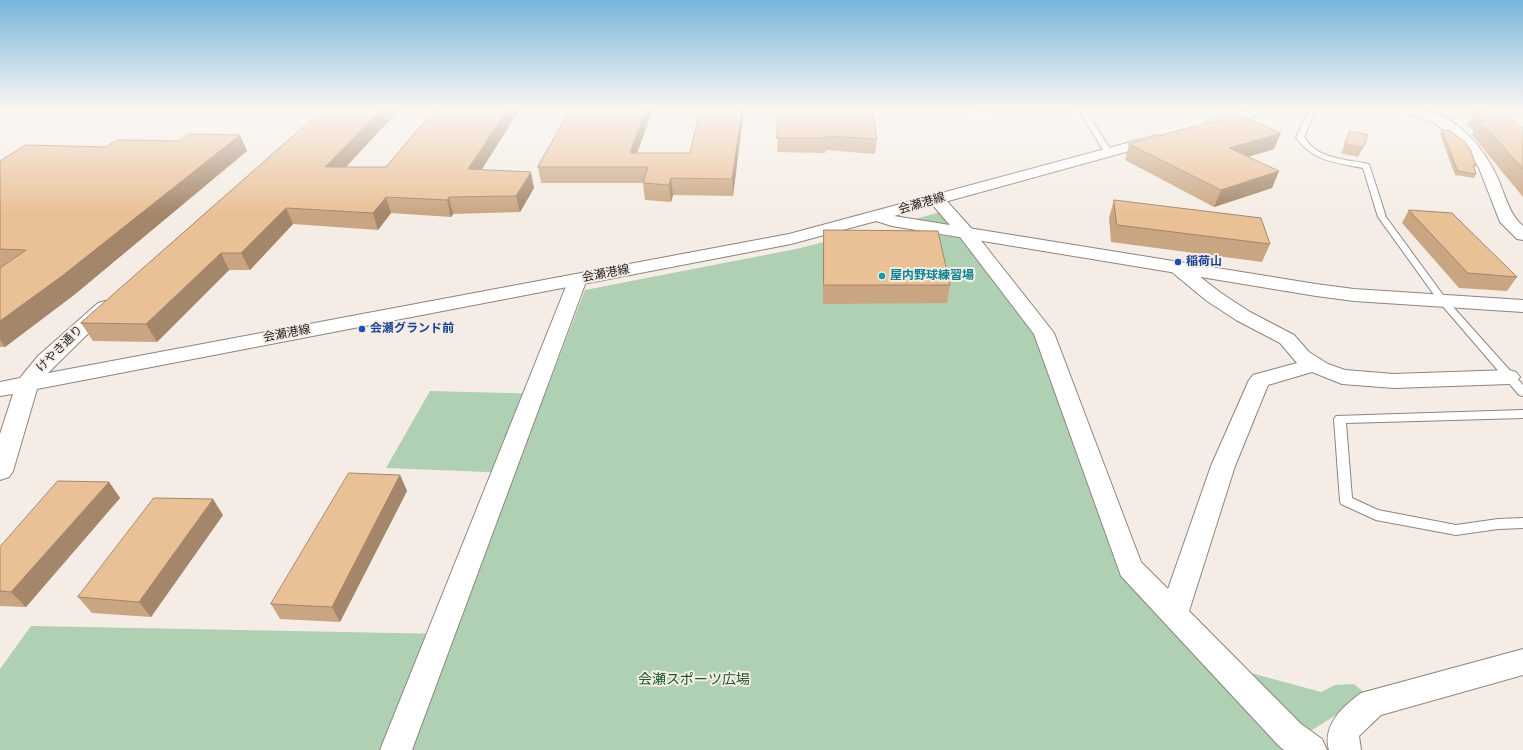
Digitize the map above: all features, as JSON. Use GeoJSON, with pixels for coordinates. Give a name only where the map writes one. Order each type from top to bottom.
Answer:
{"type":"FeatureCollection","features":[{"type":"Feature","properties":{"kind":"main road","name":"会瀬港線"},"geometry":{"type":"LineString","coordinates":[[0,388],[791,239],[1140,144]]}},
{"type":"Feature","properties":{"kind":"main road"},"geometry":{"type":"LineString","coordinates":[[879,216],[892,221],[1179,269],[1354,295],[1523,306]]}},
{"type":"Feature","properties":{"kind":"main road","name":"けやき通り"},"geometry":{"type":"LineString","coordinates":[[28,383],[57,350],[115,298]]}},
{"type":"Feature","properties":{"kind":"main road"},"geometry":{"type":"LineString","coordinates":[[0,470],[28,383]]}},
{"type":"Feature","properties":{"kind":"street"},"geometry":{"type":"LineString","coordinates":[[1470,144],[1486,168],[1508,222],[1523,235]]}},
{"type":"Feature","properties":{"kind":"street"},"geometry":{"type":"LineString","coordinates":[[937,200],[966,233],[1044,333],[1130,568],[1290,735],[1311,750]]}},
{"type":"Feature","properties":{"kind":"street"},"geometry":{"type":"LineString","coordinates":[[1179,269],[1214,297],[1243,316],[1288,339],[1302,357],[1314,365],[1342,377],[1387,380],[1509,377]]}},
{"type":"Feature","properties":{"kind":"street"},"geometry":{"type":"LineString","coordinates":[[396,750],[578,280]]}},
{"type":"Feature","properties":{"kind":"street"},"geometry":{"type":"LineString","coordinates":[[1174,614],[1216,486],[1240,420],[1260,380],[1314,365]]}},
{"type":"Feature","properties":{"kind":"street"},"geometry":{"type":"LineString","coordinates":[[1345,750],[1343,746],[1345,728],[1359,713],[1372,703],[1523,662]]}},
{"type":"Feature","properties":{"kind":"lane"},"geometry":{"type":"LineString","coordinates":[[1103,144],[1109,153]]}},
{"type":"Feature","properties":{"kind":"lane"},"geometry":{"type":"LineString","coordinates":[[1303,144],[1312,151],[1328,158],[1366,166],[1382,217],[1443,301],[1523,392]]}},
{"type":"Feature","properties":{"kind":"lane"},"geometry":{"type":"LineString","coordinates":[[1523,414],[1340,419],[1346,501],[1376,515],[1456,530],[1498,524],[1523,523]]}},
{"type":"Feature","properties":{"kind":"green space"},"geometry":{"type":"Polygon","coordinates":[[[941,212],[948,223],[944,224],[915,219],[941,212]]]}},
{"type":"Feature","properties":{"kind":"green space","name":"会瀬スポーツ広場"},"geometry":{"type":"Polygon","coordinates":[[[912,231],[965,239],[1038,335],[1118,570],[1288,750],[0,750],[0,669],[31,626],[448,634],[512,473],[386,468],[430,391],[545,394],[585,290],[796,249],[864,232],[912,231]]]}},
{"type":"Feature","properties":{"kind":"green space"},"geometry":{"type":"Polygon","coordinates":[[[1240,670],[1321,692],[1335,685],[1354,684],[1367,695],[1306,734],[1240,670]]]}},
{"type":"Feature","properties":{"kind":"building"},"geometry":{"type":"Polygon","coordinates":[[[111,144],[229,144],[62,276],[0,321],[0,268],[26,250],[0,249],[0,161],[26,145],[106,147],[111,144]]]}},
{"type":"Feature","properties":{"kind":"building"},"geometry":{"type":"Polygon","coordinates":[[[284,144],[348,144],[325,167],[386,167],[405,144],[485,144],[468,169],[531,172],[516,196],[449,197],[447,200],[386,197],[373,213],[286,208],[241,253],[221,253],[146,324],[81,323],[284,144]]]}},
{"type":"Feature","properties":{"kind":"building"},"geometry":{"type":"Polygon","coordinates":[[[551,144],[633,144],[630,153],[690,153],[692,144],[737,144],[732,179],[671,178],[669,185],[643,183],[648,167],[538,167],[551,144]]]}},
{"type":"Feature","properties":{"kind":"building"},"geometry":{"type":"Polygon","coordinates":[[[1129,144],[1243,144],[1229,148],[1279,171],[1221,190],[1129,144]]]}},
{"type":"Feature","properties":{"kind":"building"},"geometry":{"type":"Polygon","coordinates":[[[1345,144],[1365,144],[1363,148],[1345,144]]]}},
{"type":"Feature","properties":{"kind":"building"},"geometry":{"type":"Polygon","coordinates":[[[1447,144],[1466,144],[1471,151],[1476,165],[1473,165],[1476,174],[1458,171],[1447,144]]]}},
{"type":"Feature","properties":{"kind":"building"},"geometry":{"type":"Polygon","coordinates":[[[1501,144],[1523,144],[1523,169],[1501,144]]]}},
{"type":"Feature","properties":{"kind":"building"},"geometry":{"type":"Polygon","coordinates":[[[1114,200],[1261,218],[1270,244],[1117,225],[1114,200]]]}},
{"type":"Feature","properties":{"kind":"building"},"geometry":{"type":"Polygon","coordinates":[[[1409,210],[1452,213],[1517,277],[1468,273],[1409,210]]]}},
{"type":"Feature","properties":{"kind":"building","name":"屋内野球練習場"},"geometry":{"type":"Polygon","coordinates":[[[824,230],[938,231],[950,285],[824,285],[824,230]]]}},
{"type":"Feature","properties":{"kind":"building"},"geometry":{"type":"Polygon","coordinates":[[[349,473],[400,475],[332,607],[271,604],[349,473]]]}},
{"type":"Feature","properties":{"kind":"building"},"geometry":{"type":"Polygon","coordinates":[[[58,481],[109,482],[11,592],[0,591],[0,547],[58,481]]]}},
{"type":"Feature","properties":{"kind":"building"},"geometry":{"type":"Polygon","coordinates":[[[154,498],[213,499],[139,602],[78,597],[154,498]]]}},
{"type":"Feature","properties":{"kind":"place","name":"稲荷山"},"geometry":{"type":"Point","coordinates":[1178,262]}},
{"type":"Feature","properties":{"kind":"place","name":"屋内野球練習場"},"geometry":{"type":"Point","coordinates":[882,276]}},
{"type":"Feature","properties":{"kind":"place","name":"会瀬グランド前"},"geometry":{"type":"Point","coordinates":[362,329]}}]}
